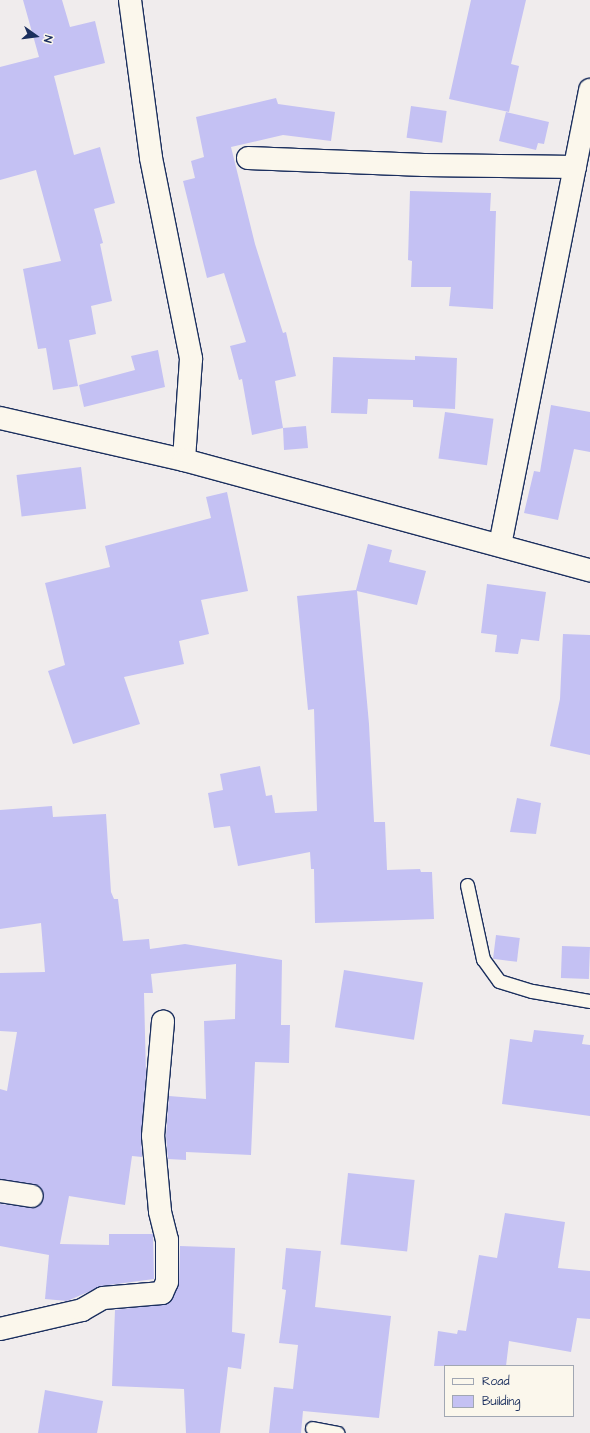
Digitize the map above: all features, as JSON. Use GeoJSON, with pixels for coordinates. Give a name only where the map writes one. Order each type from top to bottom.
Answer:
{"type":"FeatureCollection","features":[{"type":"Feature","properties":{"kind":"street"},"geometry":{"type":"LineString","coordinates":[[130,0],[151,158],[191,359],[184,460]]}},
{"type":"Feature","properties":{"kind":"street"},"geometry":{"type":"LineString","coordinates":[[500,545],[590,90]]}},
{"type":"Feature","properties":{"kind":"street"},"geometry":{"type":"LineString","coordinates":[[248,158],[424,165],[575,167]]}},
{"type":"Feature","properties":{"kind":"street"},"geometry":{"type":"LineString","coordinates":[[0,418],[184,460],[590,570]]}},
{"type":"Feature","properties":{"kind":"street"},"geometry":{"type":"LineString","coordinates":[[0,1329],[82,1310],[102,1298],[162,1293],[167,1282],[168,1240],[160,1211],[153,1136],[163,1020]]}},
{"type":"Feature","properties":{"kind":"street"},"geometry":{"type":"LineString","coordinates":[[0,1191],[32,1196]]}},
{"type":"Feature","properties":{"kind":"lane"},"geometry":{"type":"LineString","coordinates":[[467,885],[483,959],[499,981],[532,991],[590,1001]]}},
{"type":"Feature","properties":{"kind":"lane"},"geometry":{"type":"LineString","coordinates":[[312,1428],[338,1433]]}},
{"type":"Feature","properties":{"kind":"building"},"geometry":{"type":"Polygon","coordinates":[[[23,0],[62,0],[70,27],[95,21],[105,63],[54,76],[74,155],[100,147],[115,203],[94,209],[103,243],[100,244],[112,301],[91,306],[96,334],[69,340],[78,386],[53,390],[46,348],[38,349],[23,269],[61,261],[36,170],[0,180],[0,67],[39,57],[23,0]]]}},
{"type":"Feature","properties":{"kind":"building"},"geometry":{"type":"Polygon","coordinates":[[[471,0],[526,0],[511,64],[519,66],[509,112],[449,99],[471,0]]]}},
{"type":"Feature","properties":{"kind":"building"},"geometry":{"type":"Polygon","coordinates":[[[276,98],[278,104],[335,112],[331,141],[283,135],[231,147],[255,244],[283,333],[286,332],[296,376],[275,381],[283,428],[252,435],[242,379],[239,380],[230,346],[246,342],[224,273],[207,278],[183,181],[195,178],[191,161],[204,157],[196,117],[276,98]]]}},
{"type":"Feature","properties":{"kind":"building"},"geometry":{"type":"Polygon","coordinates":[[[411,106],[447,111],[442,143],[407,138],[411,106]]]}},
{"type":"Feature","properties":{"kind":"building"},"geometry":{"type":"Polygon","coordinates":[[[506,112],[549,122],[544,144],[538,143],[536,150],[499,141],[506,112]]]}},
{"type":"Feature","properties":{"kind":"building"},"geometry":{"type":"Polygon","coordinates":[[[410,191],[491,193],[490,211],[496,211],[493,309],[449,306],[451,287],[411,287],[412,261],[408,260],[410,191]]]}},
{"type":"Feature","properties":{"kind":"building"},"geometry":{"type":"Polygon","coordinates":[[[158,350],[165,387],[84,407],[79,385],[135,370],[131,356],[158,350]]]}},
{"type":"Feature","properties":{"kind":"building"},"geometry":{"type":"Polygon","coordinates":[[[415,356],[457,358],[455,409],[413,407],[413,400],[368,399],[367,414],[331,413],[333,357],[415,360],[415,356]]]}},
{"type":"Feature","properties":{"kind":"building"},"geometry":{"type":"Polygon","coordinates":[[[551,405],[590,412],[590,452],[574,449],[558,520],[524,513],[534,471],[540,472],[551,405]]]}},
{"type":"Feature","properties":{"kind":"building"},"geometry":{"type":"Polygon","coordinates":[[[445,412],[494,419],[487,465],[438,459],[445,412]]]}},
{"type":"Feature","properties":{"kind":"building"},"geometry":{"type":"Polygon","coordinates":[[[306,426],[308,448],[284,450],[283,428],[306,426]]]}},
{"type":"Feature","properties":{"kind":"building"},"geometry":{"type":"Polygon","coordinates":[[[81,467],[86,509],[22,517],[16,475],[81,467]]]}},
{"type":"Feature","properties":{"kind":"building"},"geometry":{"type":"Polygon","coordinates":[[[227,492],[248,591],[201,600],[209,634],[179,641],[184,664],[124,677],[140,724],[73,744],[48,671],[65,665],[45,583],[110,567],[105,546],[211,518],[206,497],[227,492]]]}},
{"type":"Feature","properties":{"kind":"building"},"geometry":{"type":"Polygon","coordinates":[[[368,544],[392,550],[389,562],[426,571],[417,605],[357,591],[369,724],[374,822],[385,822],[387,870],[420,869],[421,872],[432,872],[434,919],[315,923],[314,869],[311,869],[310,852],[238,866],[230,826],[214,828],[208,793],[223,790],[220,774],[260,766],[266,796],[272,795],[275,813],[317,811],[314,709],[308,710],[297,596],[356,590],[368,544]]]}},
{"type":"Feature","properties":{"kind":"building"},"geometry":{"type":"Polygon","coordinates":[[[487,584],[546,592],[539,641],[521,639],[518,654],[495,652],[497,635],[481,633],[487,584]]]}},
{"type":"Feature","properties":{"kind":"building"},"geometry":{"type":"Polygon","coordinates":[[[563,634],[590,635],[590,755],[550,746],[560,699],[563,634]]]}},
{"type":"Feature","properties":{"kind":"building"},"geometry":{"type":"Polygon","coordinates":[[[517,798],[541,803],[536,834],[510,832],[517,798]]]}},
{"type":"Feature","properties":{"kind":"building"},"geometry":{"type":"Polygon","coordinates":[[[52,806],[53,817],[106,814],[111,892],[114,899],[118,899],[123,941],[149,939],[150,949],[185,944],[282,960],[281,1025],[290,1025],[289,1063],[255,1062],[251,1155],[186,1152],[186,1160],[168,1159],[166,1136],[169,1096],[206,1099],[204,1021],[235,1019],[236,964],[151,974],[153,993],[144,993],[146,1075],[141,1135],[142,1157],[132,1156],[125,1205],[69,1196],[60,1244],[109,1245],[109,1234],[153,1234],[154,1279],[102,1286],[67,1301],[45,1299],[49,1255],[0,1246],[0,1204],[36,1208],[44,1198],[40,1187],[34,1184],[0,1179],[0,1089],[7,1091],[17,1032],[0,1031],[0,973],[45,972],[41,923],[0,929],[0,810],[52,806]]]}},
{"type":"Feature","properties":{"kind":"building"},"geometry":{"type":"Polygon","coordinates":[[[496,935],[520,938],[517,962],[493,959],[496,935]]]}},
{"type":"Feature","properties":{"kind":"building"},"geometry":{"type":"Polygon","coordinates":[[[562,946],[590,947],[589,979],[561,978],[562,946]]]}},
{"type":"Feature","properties":{"kind":"building"},"geometry":{"type":"Polygon","coordinates":[[[344,970],[423,983],[414,1040],[335,1027],[344,970]]]}},
{"type":"Feature","properties":{"kind":"building"},"geometry":{"type":"Polygon","coordinates":[[[534,1030],[584,1035],[582,1044],[590,1045],[590,1116],[502,1104],[510,1039],[532,1042],[534,1030]]]}},
{"type":"Feature","properties":{"kind":"building"},"geometry":{"type":"Polygon","coordinates":[[[348,1173],[415,1180],[407,1252],[340,1245],[348,1173]]]}},
{"type":"Feature","properties":{"kind":"building"},"geometry":{"type":"Polygon","coordinates":[[[505,1213],[565,1222],[558,1268],[590,1271],[590,1319],[577,1318],[571,1352],[509,1341],[506,1365],[434,1366],[438,1331],[457,1334],[458,1330],[466,1331],[479,1255],[497,1258],[505,1213]]]}},
{"type":"Feature","properties":{"kind":"building"},"geometry":{"type":"Polygon","coordinates":[[[180,1246],[235,1248],[232,1332],[245,1334],[241,1369],[228,1367],[220,1433],[186,1433],[184,1389],[112,1386],[115,1310],[170,1303],[179,1282],[180,1246]]]}},
{"type":"Feature","properties":{"kind":"building"},"geometry":{"type":"Polygon","coordinates":[[[286,1248],[321,1251],[315,1307],[391,1316],[379,1418],[303,1411],[301,1433],[269,1433],[274,1387],[293,1389],[298,1345],[279,1343],[286,1290],[282,1289],[286,1248]]]}},
{"type":"Feature","properties":{"kind":"building"},"geometry":{"type":"Polygon","coordinates":[[[45,1390],[103,1401],[97,1433],[38,1433],[45,1390]]]}}]}
